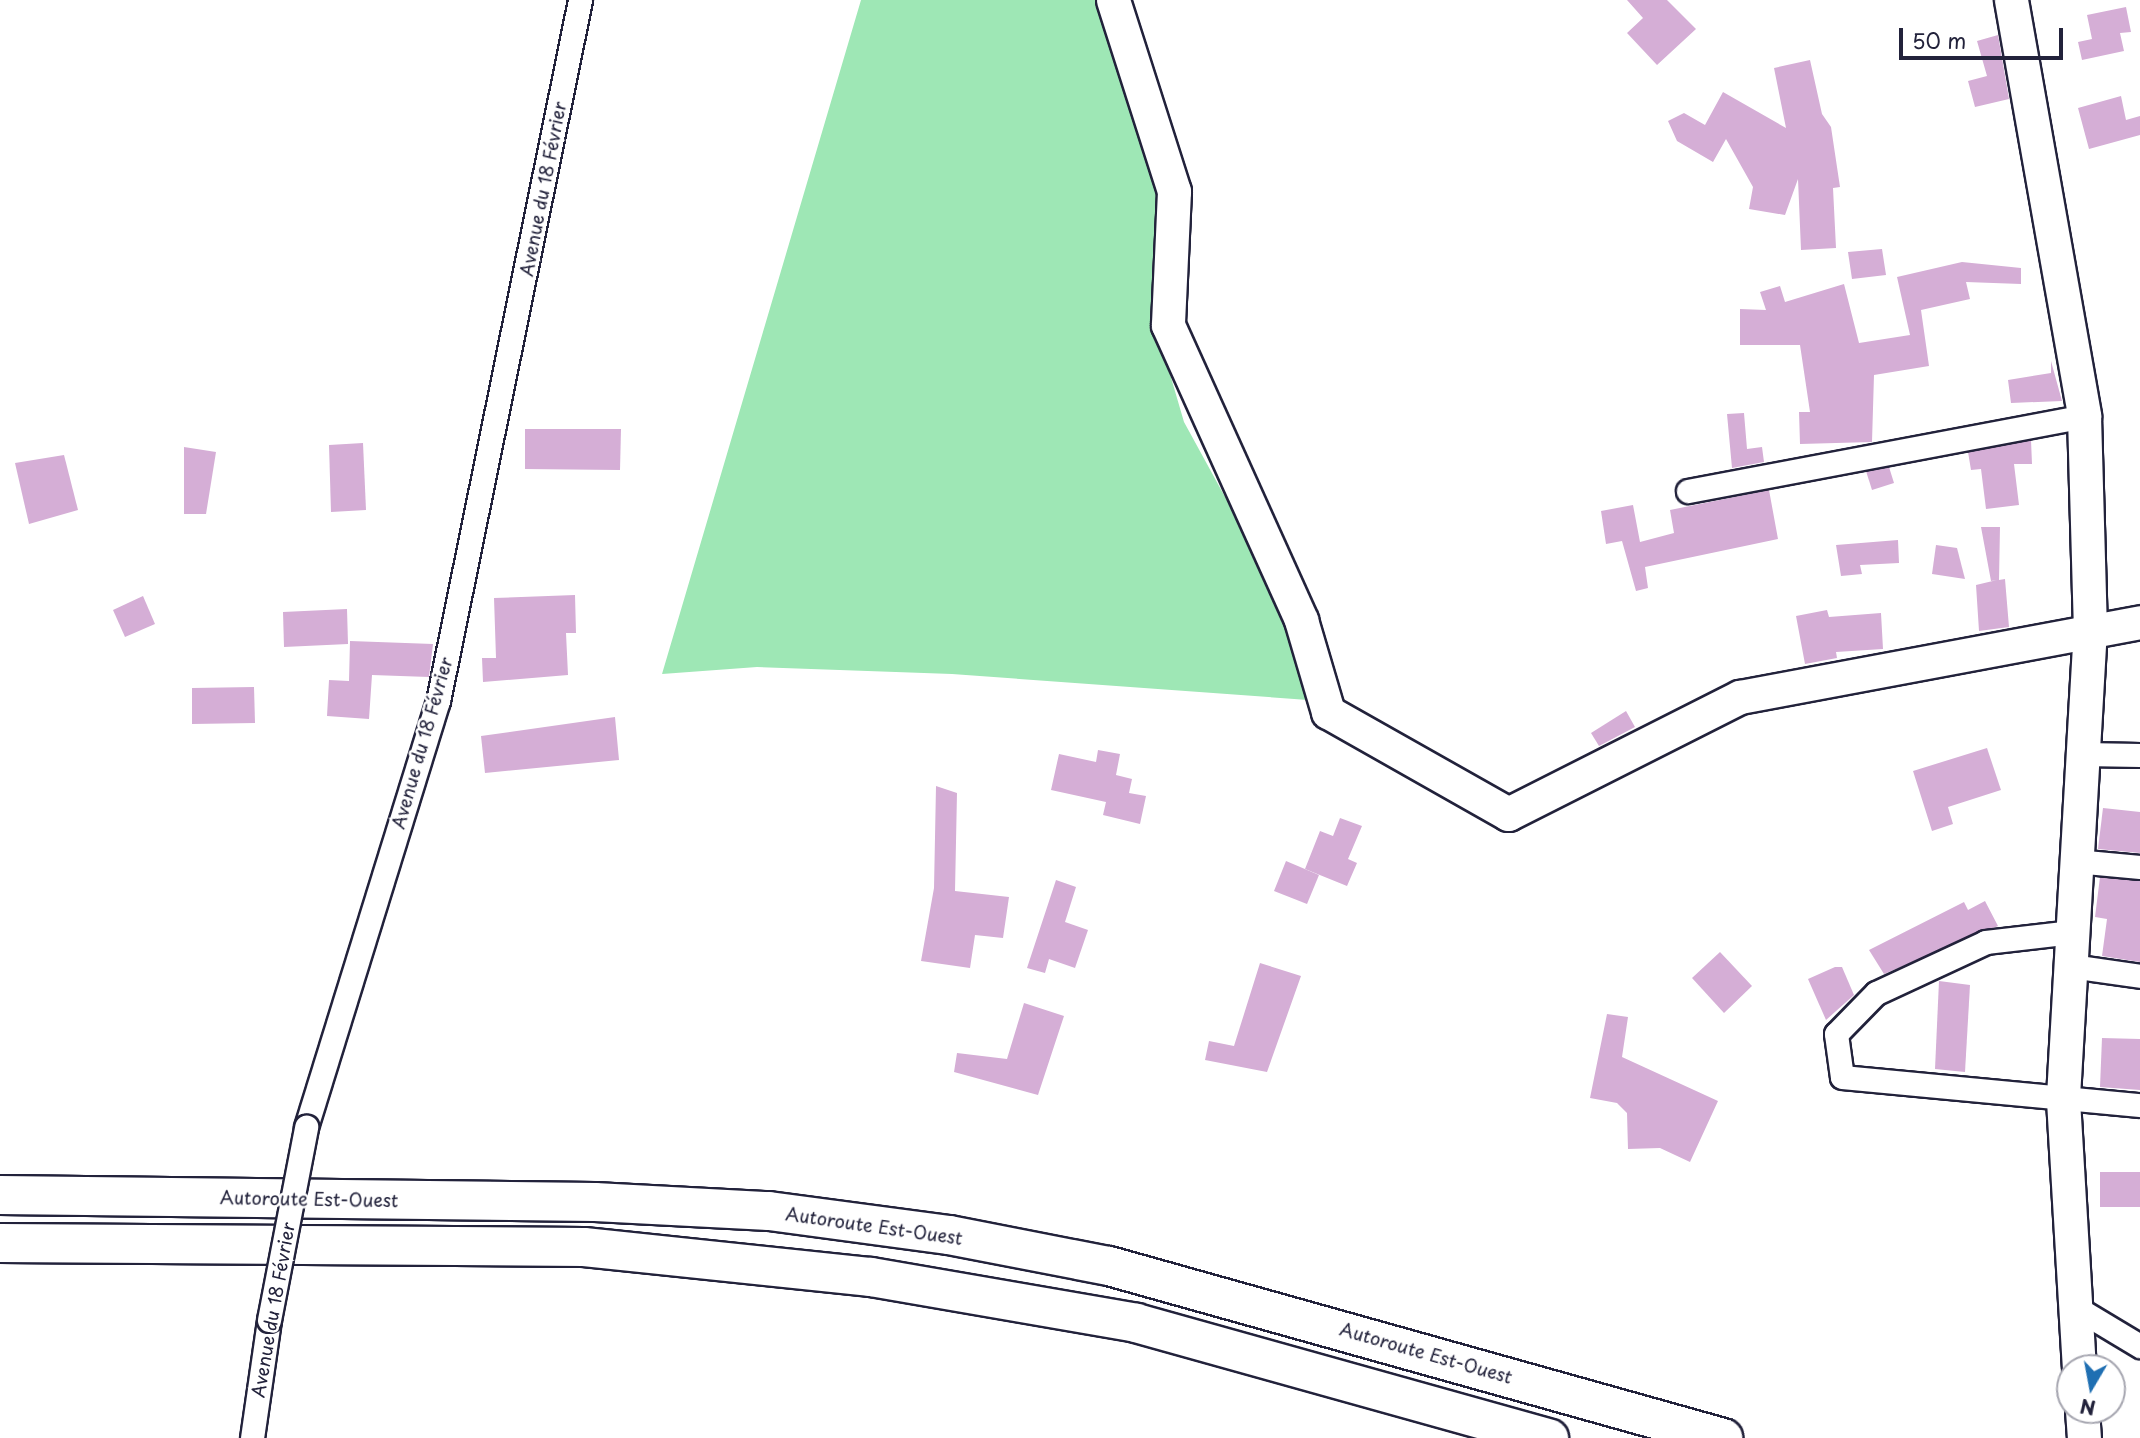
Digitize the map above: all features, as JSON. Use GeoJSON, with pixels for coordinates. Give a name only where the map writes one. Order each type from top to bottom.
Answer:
{"type":"FeatureCollection","features":[{"type":"Feature","properties":{"kind":"highway","name":"Autoroute Est-Ouest"},"geometry":{"type":"LineString","coordinates":[[0,1195],[595,1202],[769,1211],[949,1235],[1147,1276],[1723,1438]]}},
{"type":"Feature","properties":{"kind":"highway"},"geometry":{"type":"LineString","coordinates":[[0,1243],[583,1247],[872,1277],[1136,1323],[1549,1438]]}},
{"type":"Feature","properties":{"kind":"street","name":"Avenue du 18 Février"},"geometry":{"type":"LineString","coordinates":[[252,1438],[270,1320],[306,1127],[438,701],[580,0]]}},
{"type":"Feature","properties":{"kind":"street"},"geometry":{"type":"LineString","coordinates":[[1113,0],[1174,191],[1168,325],[1301,620],[1328,712],[1508,814],[1740,697],[2090,628],[2140,622]]}},
{"type":"Feature","properties":{"kind":"street"},"geometry":{"type":"LineString","coordinates":[[2011,0],[2084,416],[2090,628],[2063,1100],[2078,1354]]}},
{"type":"Feature","properties":{"kind":"street"},"geometry":{"type":"LineString","coordinates":[[1688,491],[2084,416]]}},
{"type":"Feature","properties":{"kind":"street"},"geometry":{"type":"LineString","coordinates":[[2083,754],[2140,755]]}},
{"type":"Feature","properties":{"kind":"street"},"geometry":{"type":"LineString","coordinates":[[2075,861],[2140,867]]}},
{"type":"Feature","properties":{"kind":"street"},"geometry":{"type":"LineString","coordinates":[[2072,932],[1986,942],[1876,993],[1836,1034],[1842,1077],[2063,1100],[2140,1105]]}},
{"type":"Feature","properties":{"kind":"street"},"geometry":{"type":"LineString","coordinates":[[2071,966],[2140,976]]}},
{"type":"Feature","properties":{"kind":"street"},"geometry":{"type":"LineString","coordinates":[[2075,1307],[2140,1346]]}},
{"type":"Feature","properties":{"kind":"green space"},"geometry":{"type":"Polygon","coordinates":[[[861,0],[1101,0],[1158,188],[1152,274],[1158,333],[1184,422],[1282,601],[1308,700],[952,674],[757,667],[662,674],[861,0]]]}},
{"type":"Feature","properties":{"kind":"building"},"geometry":{"type":"Polygon","coordinates":[[[1627,0],[1667,0],[1696,29],[1657,65],[1627,33],[1643,18],[1627,0]]]}},
{"type":"Feature","properties":{"kind":"building"},"geometry":{"type":"Polygon","coordinates":[[[2126,7],[2131,32],[2120,33],[2124,51],[2082,60],[2078,42],[2092,39],[2087,15],[2126,7]]]}},
{"type":"Feature","properties":{"kind":"building"},"geometry":{"type":"Polygon","coordinates":[[[1998,35],[2009,99],[1975,107],[1968,81],[1987,76],[1977,41],[1998,35]]]}},
{"type":"Feature","properties":{"kind":"building"},"geometry":{"type":"Polygon","coordinates":[[[1810,60],[1822,114],[1831,127],[1840,187],[1833,188],[1836,248],[1801,250],[1798,179],[1785,215],[1749,209],[1753,187],[1726,139],[1713,162],[1677,141],[1668,121],[1684,113],[1705,125],[1723,92],[1786,128],[1774,68],[1810,60]]]}},
{"type":"Feature","properties":{"kind":"building"},"geometry":{"type":"Polygon","coordinates":[[[2121,96],[2126,120],[2140,116],[2140,135],[2089,149],[2078,108],[2121,96]]]}},
{"type":"Feature","properties":{"kind":"building"},"geometry":{"type":"Polygon","coordinates":[[[1882,249],[1886,275],[1852,279],[1848,252],[1882,249]]]}},
{"type":"Feature","properties":{"kind":"building"},"geometry":{"type":"Polygon","coordinates":[[[1962,262],[2021,268],[2021,284],[1966,282],[1970,299],[1921,310],[1929,366],[1874,375],[1872,442],[1800,444],[1799,412],[1810,412],[1800,345],[1740,345],[1740,309],[1766,310],[1760,292],[1780,286],[1785,302],[1844,284],[1859,343],[1910,335],[1897,277],[1962,262]]]}},
{"type":"Feature","properties":{"kind":"building"},"geometry":{"type":"Polygon","coordinates":[[[2051,361],[2062,401],[2011,403],[2008,380],[2051,373],[2051,361]]]}},
{"type":"Feature","properties":{"kind":"building"},"geometry":{"type":"Polygon","coordinates":[[[1744,413],[1747,449],[1762,447],[1764,462],[1732,468],[1727,414],[1744,413]]]}},
{"type":"Feature","properties":{"kind":"building"},"geometry":{"type":"Polygon","coordinates":[[[525,429],[621,429],[620,470],[525,469],[525,429]]]}},
{"type":"Feature","properties":{"kind":"building"},"geometry":{"type":"Polygon","coordinates":[[[2031,440],[2032,464],[2014,464],[2019,505],[1986,509],[1981,469],[1971,470],[1968,452],[2031,440]]]}},
{"type":"Feature","properties":{"kind":"building"},"geometry":{"type":"Polygon","coordinates":[[[363,443],[366,510],[331,512],[329,445],[363,443]]]}},
{"type":"Feature","properties":{"kind":"building"},"geometry":{"type":"Polygon","coordinates":[[[184,447],[216,452],[206,514],[184,514],[184,447]]]}},
{"type":"Feature","properties":{"kind":"building"},"geometry":{"type":"Polygon","coordinates":[[[64,455],[78,510],[29,524],[15,463],[64,455]]]}},
{"type":"Feature","properties":{"kind":"building"},"geometry":{"type":"Polygon","coordinates":[[[1889,467],[1894,483],[1872,490],[1866,471],[1889,467]]]}},
{"type":"Feature","properties":{"kind":"building"},"geometry":{"type":"Polygon","coordinates":[[[1769,490],[1778,539],[1645,567],[1648,588],[1636,591],[1622,541],[1606,544],[1601,511],[1633,505],[1640,542],[1674,533],[1670,510],[1769,490]]]}},
{"type":"Feature","properties":{"kind":"building"},"geometry":{"type":"Polygon","coordinates":[[[1981,527],[2000,527],[1999,580],[2005,579],[2009,627],[1979,631],[1976,585],[1997,580],[1991,581],[1981,527]]]}},
{"type":"Feature","properties":{"kind":"building"},"geometry":{"type":"Polygon","coordinates":[[[1898,540],[1899,563],[1860,565],[1862,574],[1841,576],[1836,545],[1898,540]]]}},
{"type":"Feature","properties":{"kind":"building"},"geometry":{"type":"Polygon","coordinates":[[[1936,545],[1957,548],[1965,579],[1932,574],[1936,545]]]}},
{"type":"Feature","properties":{"kind":"building"},"geometry":{"type":"Polygon","coordinates":[[[575,595],[576,633],[566,633],[568,675],[483,682],[482,658],[496,658],[494,598],[575,595]]]}},
{"type":"Feature","properties":{"kind":"building"},"geometry":{"type":"Polygon","coordinates":[[[143,596],[155,624],[125,637],[113,610],[143,596]]]}},
{"type":"Feature","properties":{"kind":"building"},"geometry":{"type":"Polygon","coordinates":[[[347,609],[348,644],[284,647],[283,612],[347,609]]]}},
{"type":"Feature","properties":{"kind":"building"},"geometry":{"type":"Polygon","coordinates":[[[1827,610],[1829,617],[1881,613],[1883,649],[1836,652],[1837,658],[1805,664],[1796,616],[1827,610]]]}},
{"type":"Feature","properties":{"kind":"building"},"geometry":{"type":"Polygon","coordinates":[[[350,641],[433,644],[429,677],[372,675],[369,719],[327,716],[329,680],[349,681],[350,641]]]}},
{"type":"Feature","properties":{"kind":"building"},"geometry":{"type":"Polygon","coordinates":[[[254,687],[255,723],[192,724],[192,688],[254,687]]]}},
{"type":"Feature","properties":{"kind":"building"},"geometry":{"type":"Polygon","coordinates":[[[1626,711],[1635,727],[1599,746],[1591,733],[1626,711]]]}},
{"type":"Feature","properties":{"kind":"building"},"geometry":{"type":"Polygon","coordinates":[[[615,717],[619,760],[485,773],[481,736],[615,717]]]}},
{"type":"Feature","properties":{"kind":"building"},"geometry":{"type":"Polygon","coordinates":[[[1987,748],[2001,790],[1948,807],[1953,824],[1932,831],[1913,771],[1987,748]]]}},
{"type":"Feature","properties":{"kind":"building"},"geometry":{"type":"Polygon","coordinates":[[[1098,750],[1120,754],[1116,775],[1132,779],[1129,793],[1146,796],[1140,824],[1103,815],[1106,802],[1051,790],[1059,754],[1096,762],[1098,750]]]}},
{"type":"Feature","properties":{"kind":"building"},"geometry":{"type":"Polygon","coordinates":[[[936,786],[957,793],[955,891],[1009,897],[1003,938],[975,935],[970,968],[921,961],[934,888],[936,786]]]}},
{"type":"Feature","properties":{"kind":"building"},"geometry":{"type":"Polygon","coordinates":[[[2103,808],[2140,812],[2140,853],[2098,849],[2103,808]]]}},
{"type":"Feature","properties":{"kind":"building"},"geometry":{"type":"Polygon","coordinates":[[[1340,818],[1362,826],[1348,859],[1357,863],[1347,886],[1305,869],[1320,831],[1333,836],[1340,818]]]}},
{"type":"Feature","properties":{"kind":"building"},"geometry":{"type":"Polygon","coordinates":[[[1286,861],[1319,875],[1307,904],[1274,891],[1286,861]]]}},
{"type":"Feature","properties":{"kind":"building"},"geometry":{"type":"Polygon","coordinates":[[[2100,877],[2140,881],[2140,962],[2102,956],[2107,919],[2095,917],[2100,877]]]}},
{"type":"Feature","properties":{"kind":"building"},"geometry":{"type":"Polygon","coordinates":[[[1056,880],[1076,887],[1065,922],[1088,930],[1075,968],[1049,959],[1045,973],[1027,968],[1056,880]]]}},
{"type":"Feature","properties":{"kind":"building"},"geometry":{"type":"Polygon","coordinates":[[[1985,901],[1998,926],[1884,974],[1869,950],[1964,902],[1968,910],[1985,901]]]}},
{"type":"Feature","properties":{"kind":"building"},"geometry":{"type":"Polygon","coordinates":[[[1720,952],[1752,986],[1724,1013],[1692,978],[1720,952]]]}},
{"type":"Feature","properties":{"kind":"building"},"geometry":{"type":"Polygon","coordinates":[[[1260,963],[1301,976],[1267,1072],[1205,1060],[1209,1041],[1234,1046],[1260,963]]]}},
{"type":"Feature","properties":{"kind":"building"},"geometry":{"type":"Polygon","coordinates":[[[1835,967],[1842,967],[1854,995],[1826,1020],[1808,979],[1835,967]]]}},
{"type":"Feature","properties":{"kind":"building"},"geometry":{"type":"Polygon","coordinates":[[[1939,981],[1970,985],[1965,1072],[1935,1069],[1939,981]]]}},
{"type":"Feature","properties":{"kind":"building"},"geometry":{"type":"Polygon","coordinates":[[[1024,1003],[1064,1016],[1038,1095],[954,1072],[957,1053],[1007,1059],[1024,1003]]]}},
{"type":"Feature","properties":{"kind":"building"},"geometry":{"type":"Polygon","coordinates":[[[1607,1014],[1628,1017],[1622,1057],[1718,1101],[1690,1162],[1660,1148],[1628,1149],[1627,1113],[1617,1103],[1590,1098],[1607,1014]]]}},
{"type":"Feature","properties":{"kind":"building"},"geometry":{"type":"Polygon","coordinates":[[[2102,1038],[2140,1039],[2140,1090],[2100,1087],[2102,1038]]]}},
{"type":"Feature","properties":{"kind":"building"},"geometry":{"type":"Polygon","coordinates":[[[2100,1172],[2140,1172],[2140,1207],[2100,1207],[2100,1172]]]}}]}
